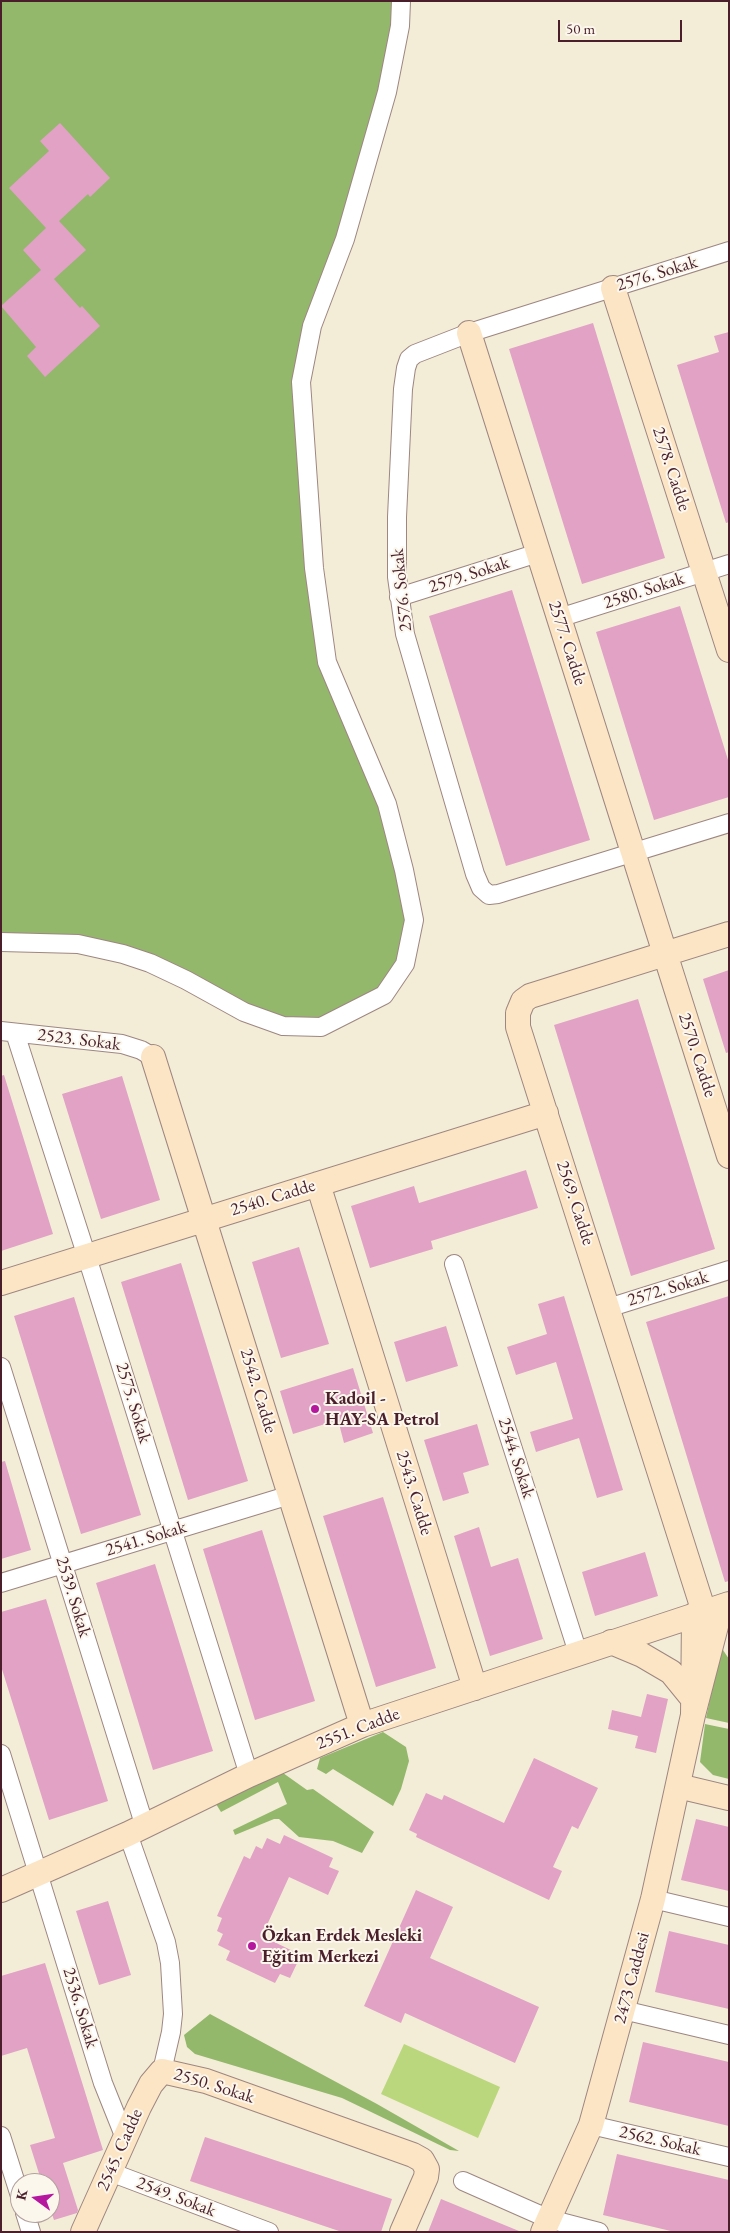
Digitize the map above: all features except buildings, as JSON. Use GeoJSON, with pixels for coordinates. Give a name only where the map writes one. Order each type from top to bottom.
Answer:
{"type":"FeatureCollection","features":[{"type":"Feature","properties":{"kind":"street"},"geometry":{"type":"LineString","coordinates":[[1,942],[78,944],[123,954],[150,963],[186,980],[244,1012],[283,1026],[320,1026],[384,995],[405,964],[414,920],[404,870],[387,804],[327,662],[314,568],[301,382],[312,326],[345,239],[387,92],[400,26],[401,1]]}},
{"type":"Feature","properties":{"kind":"street","name":"2576. Sokak"},"geometry":{"type":"LineString","coordinates":[[729,252],[469,333],[415,354],[409,359],[406,368],[397,517],[397,577],[405,634],[475,874],[481,888],[489,895],[498,894],[729,823]]}},
{"type":"Feature","properties":{"kind":"street","name":"2578. Cadde"},"geometry":{"type":"LineString","coordinates":[[614,288],[729,650]]}},
{"type":"Feature","properties":{"kind":"street","name":"2577. Cadde"},"geometry":{"type":"LineString","coordinates":[[469,333],[665,954]]}},
{"type":"Feature","properties":{"kind":"street","name":"2579. Sokak"},"geometry":{"type":"LineString","coordinates":[[400,597],[538,553]]}},
{"type":"Feature","properties":{"kind":"street","name":"2580. Sokak"},"geometry":{"type":"LineString","coordinates":[[559,618],[729,564]]}},
{"type":"Feature","properties":{"kind":"street","name":"2569. Cadde"},"geometry":{"type":"LineString","coordinates":[[693,1707],[712,1610],[608,1308],[518,1027],[518,1013],[523,1001],[530,996],[729,934]]}},
{"type":"Feature","properties":{"kind":"street","name":"2570. Cadde"},"geometry":{"type":"LineString","coordinates":[[665,954],[729,1156]]}},
{"type":"Feature","properties":{"kind":"street","name":"2523. Sokak"},"geometry":{"type":"LineString","coordinates":[[8,1032],[122,1044],[141,1050],[154,1057]]}},
{"type":"Feature","properties":{"kind":"street","name":"2575. Sokak"},"geometry":{"type":"LineString","coordinates":[[8,1032],[87,1256],[249,1775]]}},
{"type":"Feature","properties":{"kind":"street","name":"2542. Cadde"},"geometry":{"type":"LineString","coordinates":[[154,1057],[362,1725]]}},
{"type":"Feature","properties":{"kind":"street","name":"2540. Cadde"},"geometry":{"type":"LineString","coordinates":[[1,1283],[546,1113]]}},
{"type":"Feature","properties":{"kind":"street","name":"2543. Cadde"},"geometry":{"type":"LineString","coordinates":[[318,1184],[475,1688]]}},
{"type":"Feature","properties":{"kind":"street","name":"2544. Sokak"},"geometry":{"type":"LineString","coordinates":[[454,1264],[578,1653]]}},
{"type":"Feature","properties":{"kind":"street","name":"2572. Sokak"},"geometry":{"type":"LineString","coordinates":[[608,1308],[729,1270]]}},
{"type":"Feature","properties":{"kind":"street","name":"2539. Sokak"},"geometry":{"type":"LineString","coordinates":[[1,1367],[63,1565],[136,1831]]}},
{"type":"Feature","properties":{"kind":"street","name":"2541. Sokak"},"geometry":{"type":"LineString","coordinates":[[1,1583],[290,1495]]}},
{"type":"Feature","properties":{"kind":"street","name":"2551. Cadde"},"geometry":{"type":"LineString","coordinates":[[1,1890],[136,1831],[249,1775],[362,1725],[712,1610]]}},
{"type":"Feature","properties":{"kind":"street"},"geometry":{"type":"LineString","coordinates":[[611,1642],[642,1654],[671,1672],[693,1707]]}},
{"type":"Feature","properties":{"kind":"street","name":"2473 Caddesi"},"geometry":{"type":"LineString","coordinates":[[546,2225],[591,2126],[653,1900],[693,1707]]}},
{"type":"Feature","properties":{"kind":"street","name":"2536. Sokak"},"geometry":{"type":"LineString","coordinates":[[1,1754],[103,2082],[125,2138]]}},
{"type":"Feature","properties":{"kind":"street"},"geometry":{"type":"LineString","coordinates":[[678,1786],[729,1798]]}},
{"type":"Feature","properties":{"kind":"street","name":"2550. Sokak"},"geometry":{"type":"LineString","coordinates":[[136,1831],[170,1963],[172,2032],[162,2071],[206,2081],[413,2155],[422,2160],[427,2169],[402,2232]]}},
{"type":"Feature","properties":{"kind":"street"},"geometry":{"type":"LineString","coordinates":[[653,1900],[729,1917]]}},
{"type":"Feature","properties":{"kind":"street"},"geometry":{"type":"LineString","coordinates":[[623,2010],[729,2035]]}},
{"type":"Feature","properties":{"kind":"street","name":"2545. Cadde"},"geometry":{"type":"LineString","coordinates":[[83,2232],[143,2099],[162,2071]]}},
{"type":"Feature","properties":{"kind":"street","name":"2562. Sokak"},"geometry":{"type":"LineString","coordinates":[[591,2126],[729,2157]]}},
{"type":"Feature","properties":{"kind":"street"},"geometry":{"type":"LineString","coordinates":[[1,2136],[13,2173]]}},
{"type":"Feature","properties":{"kind":"street","name":"2549. Sokak"},"geometry":{"type":"LineString","coordinates":[[110,2172],[269,2232]]}},
{"type":"Feature","properties":{"kind":"street"},"geometry":{"type":"LineString","coordinates":[[463,2180],[546,2225],[599,2232]]}},
{"type":"Feature","properties":{"kind":"green space"},"geometry":{"type":"Polygon","coordinates":[[[1,1],[401,1],[400,26],[301,382],[327,662],[387,804],[414,920],[384,995],[321,1027],[283,1026],[150,963],[1,942],[1,1]]]}},
{"type":"Feature","properties":{"kind":"green space"},"geometry":{"type":"Polygon","coordinates":[[[721,1647],[729,1659],[729,1723],[706,1718],[721,1647]]]}},
{"type":"Feature","properties":{"kind":"green space"},"geometry":{"type":"Polygon","coordinates":[[[705,1724],[729,1729],[729,1779],[713,1775],[700,1762],[705,1724]]]}},
{"type":"Feature","properties":{"kind":"green space"},"geometry":{"type":"Polygon","coordinates":[[[383,1732],[406,1747],[409,1761],[401,1789],[393,1806],[333,1769],[326,1774],[317,1769],[320,1758],[383,1732]]]}},
{"type":"Feature","properties":{"kind":"green space"},"geometry":{"type":"Polygon","coordinates":[[[283,1773],[307,1790],[313,1789],[374,1832],[362,1853],[333,1841],[299,1837],[279,1819],[274,1819],[235,1835],[233,1830],[287,1804],[278,1782],[221,1812],[216,1804],[283,1773]]]}},
{"type":"Feature","properties":{"kind":"green space"},"geometry":{"type":"Polygon","coordinates":[[[210,2014],[377,2104],[459,2151],[450,2150],[342,2098],[195,2054],[187,2047],[184,2035],[210,2014]]]}},
{"type":"Feature","properties":{"kind":"green space"},"geometry":{"type":"Polygon","coordinates":[[[404,2044],[500,2087],[478,2138],[381,2094],[404,2044]]]}},
{"type":"Feature","properties":{"kind":"place","name":"Kadoil - HAY-SA Petrol"},"geometry":{"type":"Point","coordinates":[315,1409]}},
{"type":"Feature","properties":{"kind":"place","name":"Özkan Erdek Mesleki Eğitim Merkezi"},"geometry":{"type":"Point","coordinates":[252,1946]}}]}
